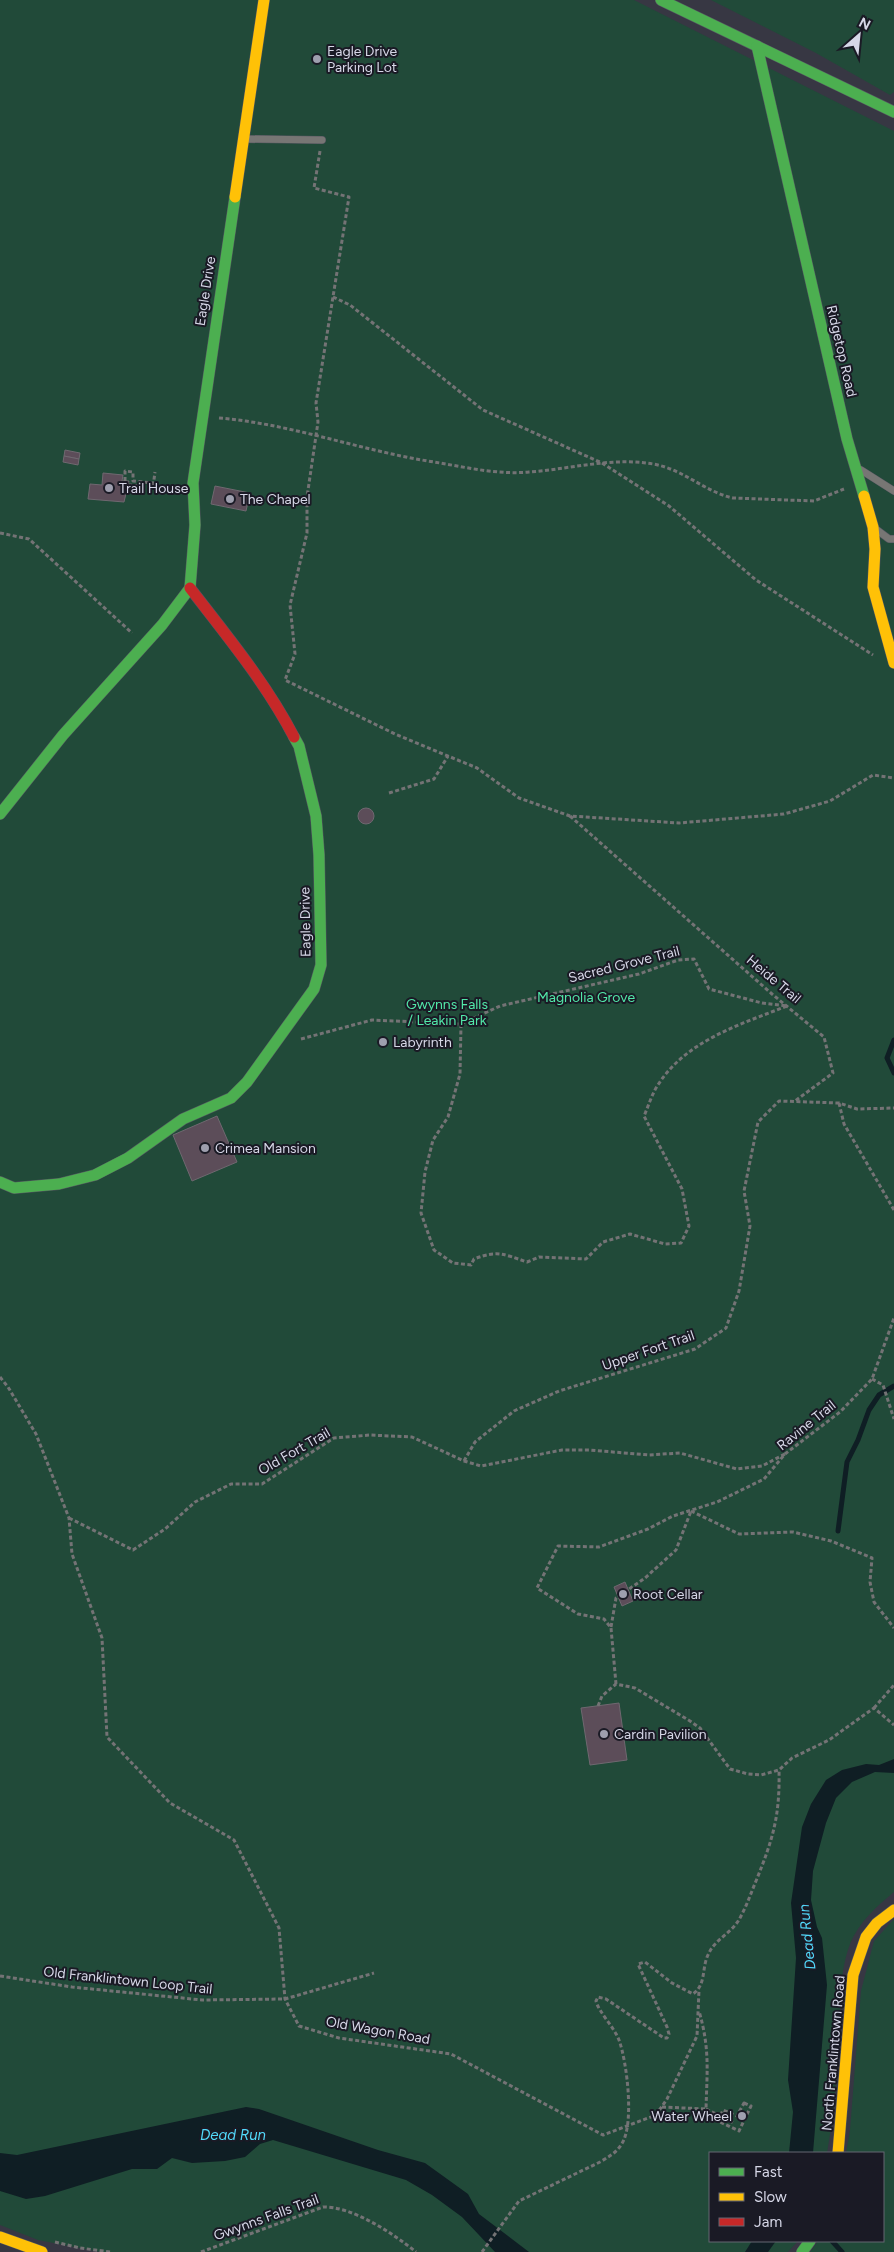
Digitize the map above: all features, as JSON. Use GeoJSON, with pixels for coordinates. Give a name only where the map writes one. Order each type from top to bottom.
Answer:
{"type":"FeatureCollection","features":[{"type":"Feature","properties":{"kind":"street","name":"Eagle Drive"},"geometry":{"type":"LineString","coordinates":[[0,1182],[14,1188],[59,1184],[95,1175],[128,1158],[183,1119],[232,1098],[247,1082],[275,1045],[314,989],[321,965],[320,855],[316,816],[299,746],[281,712],[234,645],[190,588],[195,525],[192,492],[264,0]]}},
{"type":"Feature","properties":{"kind":"street"},"geometry":{"type":"LineString","coordinates":[[661,0],[894,112]]}},
{"type":"Feature","properties":{"kind":"street","name":"Ridgetop Road"},"geometry":{"type":"LineString","coordinates":[[757,46],[842,420],[873,527],[875,549],[874,588],[894,662]]}},
{"type":"Feature","properties":{"kind":"street"},"geometry":{"type":"LineString","coordinates":[[0,814],[64,735],[144,644],[190,588]]}},
{"type":"Feature","properties":{"kind":"street","name":"North Franklintown Road"},"geometry":{"type":"LineString","coordinates":[[838,2152],[853,1975],[866,1937],[877,1923],[894,1910]]}},
{"type":"Feature","properties":{"kind":"street"},"geometry":{"type":"LineString","coordinates":[[0,2237],[42,2252]]}},
{"type":"Feature","properties":{"kind":"lane"},"geometry":{"type":"LineString","coordinates":[[243,139],[322,140]]}},
{"type":"Feature","properties":{"kind":"lane"},"geometry":{"type":"LineString","coordinates":[[855,466],[894,491]]}},
{"type":"Feature","properties":{"kind":"lane"},"geometry":{"type":"LineString","coordinates":[[873,527],[889,538],[894,539]]}},
{"type":"Feature","properties":{"kind":"path"},"geometry":{"type":"LineString","coordinates":[[322,140],[314,188],[349,197],[316,403],[318,422],[307,497],[307,533],[290,605],[295,654],[286,680],[395,734],[478,768],[518,798],[570,816],[679,823],[784,814],[830,801],[873,775],[894,778]]}},
{"type":"Feature","properties":{"kind":"path"},"geometry":{"type":"LineString","coordinates":[[333,297],[350,305],[483,410],[602,463],[669,506],[756,580],[878,658]]}},
{"type":"Feature","properties":{"kind":"path"},"geometry":{"type":"LineString","coordinates":[[201,421],[211,417],[244,420],[316,435],[361,448],[421,460],[505,473],[622,461],[654,464],[677,471],[720,495],[733,498],[814,501],[860,483]]}},
{"type":"Feature","properties":{"kind":"path"},"geometry":{"type":"LineString","coordinates":[[125,481],[125,471],[133,472],[133,481],[154,483]]}},
{"type":"Feature","properties":{"kind":"path"},"geometry":{"type":"LineString","coordinates":[[128,485],[153,487],[155,472]]}},
{"type":"Feature","properties":{"kind":"path"},"geometry":{"type":"LineString","coordinates":[[0,533],[29,539],[144,644]]}},
{"type":"Feature","properties":{"kind":"path"},"geometry":{"type":"LineString","coordinates":[[389,793],[434,779],[448,756]]}},
{"type":"Feature","properties":{"kind":"path","name":"Heide Trail"},"geometry":{"type":"LineString","coordinates":[[570,816],[824,1037],[833,1073],[795,1102]]}},
{"type":"Feature","properties":{"kind":"path","name":"Sacred Grove Trail"},"geometry":{"type":"LineString","coordinates":[[461,1024],[500,1006],[639,974],[678,960],[694,959],[709,989],[762,1003],[787,1006]]}},
{"type":"Feature","properties":{"kind":"path"},"geometry":{"type":"LineString","coordinates":[[275,1045],[372,1020],[461,1024],[460,1074],[448,1117],[433,1140],[425,1172],[421,1212],[434,1250],[453,1263],[471,1265],[474,1259],[491,1253],[527,1262],[539,1257],[586,1259],[603,1242],[630,1234],[664,1244],[681,1243],[689,1226],[682,1189],[644,1116],[656,1088],[676,1062],[715,1035],[787,1006]]}},
{"type":"Feature","properties":{"kind":"path","name":"Upper Fort Trail"},"geometry":{"type":"LineString","coordinates":[[464,1462],[475,1442],[514,1411],[559,1391],[695,1349],[726,1328],[739,1290],[750,1226],[744,1191],[758,1122],[779,1101],[795,1102]]}},
{"type":"Feature","properties":{"kind":"path"},"geometry":{"type":"LineString","coordinates":[[795,1102],[839,1103],[858,1109],[894,1108]]}},
{"type":"Feature","properties":{"kind":"path"},"geometry":{"type":"LineString","coordinates":[[839,1103],[844,1124],[894,1210]]}},
{"type":"Feature","properties":{"kind":"path","name":"Ravine Trail"},"geometry":{"type":"LineString","coordinates":[[611,1628],[604,1619],[578,1614],[537,1588],[558,1546],[598,1548],[717,1502],[764,1479],[785,1454],[840,1412],[872,1379],[894,1318]]}},
{"type":"Feature","properties":{"kind":"path","name":"Old Wagon Road"},"geometry":{"type":"LineString","coordinates":[[0,1377],[36,1434],[69,1518],[72,1554],[102,1638],[108,1737],[170,1802],[234,1840],[279,1928],[285,1999],[299,2026],[339,2038],[451,2054],[603,2135],[656,2115],[697,2036],[699,1990]]}},
{"type":"Feature","properties":{"kind":"path"},"geometry":{"type":"LineString","coordinates":[[872,1379],[883,1385],[894,1419]]}},
{"type":"Feature","properties":{"kind":"path","name":"Old Fort Trail"},"geometry":{"type":"LineString","coordinates":[[69,1518],[133,1550],[165,1529],[195,1502],[231,1484],[262,1484],[334,1438],[370,1435],[412,1437],[464,1462],[481,1466],[562,1450],[589,1450],[649,1455],[680,1453],[737,1469],[762,1466],[785,1454]]}},
{"type":"Feature","properties":{"kind":"path"},"geometry":{"type":"LineString","coordinates":[[616,1684],[611,1628],[616,1598],[645,1578],[676,1550],[691,1511],[739,1534],[793,1532],[831,1541],[872,1558],[870,1582],[874,1602],[894,1628]]}},
{"type":"Feature","properties":{"kind":"path"},"geometry":{"type":"LineString","coordinates":[[598,1706],[602,1696],[616,1684]]}},
{"type":"Feature","properties":{"kind":"path"},"geometry":{"type":"LineString","coordinates":[[616,1684],[636,1688],[700,1728],[730,1769],[748,1774],[761,1774],[779,1770],[792,1758],[830,1740],[874,1708],[894,1686]]}},
{"type":"Feature","properties":{"kind":"path"},"geometry":{"type":"LineString","coordinates":[[874,1708],[894,1725]]}},
{"type":"Feature","properties":{"kind":"path"},"geometry":{"type":"LineString","coordinates":[[482,2252],[519,2201],[612,2155],[622,2145],[627,2126],[628,2090],[620,2042],[596,2001],[598,1997],[606,1999],[664,2038],[668,2034],[667,2027],[638,1964],[645,1962],[685,1991],[693,1994],[699,1990],[703,1980],[704,1964],[709,1952],[717,1941],[730,1932],[741,1917],[772,1841],[780,1798],[779,1770]]}},
{"type":"Feature","properties":{"kind":"path","name":"Old Franklintown Loop Trail"},"geometry":{"type":"LineString","coordinates":[[0,1976],[72,1987],[202,2000],[285,1999],[374,1973]]}},
{"type":"Feature","properties":{"kind":"path"},"geometry":{"type":"LineString","coordinates":[[698,2008],[707,2045],[706,2110]]}},
{"type":"Feature","properties":{"kind":"path"},"geometry":{"type":"LineString","coordinates":[[744,2103],[751,2106],[739,2131],[718,2121],[720,2116],[723,2110],[737,2116],[744,2103]]}},
{"type":"Feature","properties":{"kind":"path"},"geometry":{"type":"LineString","coordinates":[[661,2107],[706,2110],[734,2123]]}},
{"type":"Feature","properties":{"kind":"path","name":"Gwynns Falls Trail"},"geometry":{"type":"LineString","coordinates":[[201,2252],[323,2207],[336,2206],[376,2226],[416,2252]]}},
{"type":"Feature","properties":{"kind":"path"},"geometry":{"type":"LineString","coordinates":[[49,2240],[80,2248],[111,2252]]}},
{"type":"Feature","properties":{"kind":"green space","name":"Gwynns Falls / Leakin Park"},"geometry":{"type":"Polygon","coordinates":[[[0,0],[634,0],[894,131],[894,1892],[863,1922],[854,1936],[846,1955],[841,1989],[835,2094],[827,2152],[709,2152],[709,2242],[797,2242],[788,2252],[101,2252],[38,2240],[0,2225],[0,0]]]}},
{"type":"Feature","properties":{"kind":"green space"},"geometry":{"type":"Polygon","coordinates":[[[711,0],[894,0],[894,92],[890,95],[816,53],[711,0]]]}},
{"type":"Feature","properties":{"kind":"green space"},"geometry":{"type":"Polygon","coordinates":[[[894,1919],[894,2252],[810,2252],[817,2242],[884,2242],[884,2152],[846,2152],[850,2130],[861,1991],[874,1941],[894,1919]]]}},
{"type":"Feature","properties":{"kind":"water","name":"Dead Run"},"geometry":{"type":"Polygon","coordinates":[[[894,1759],[894,1773],[875,1772],[852,1782],[836,1798],[826,1823],[813,1871],[811,1900],[817,1927],[822,1938],[827,1985],[813,2152],[789,2152],[793,2112],[788,2080],[796,1958],[791,1903],[802,1827],[811,1804],[826,1780],[842,1770],[866,1764],[879,1765],[894,1759]]]}},
{"type":"Feature","properties":{"kind":"water","name":"Dead Run"},"geometry":{"type":"Polygon","coordinates":[[[246,2107],[259,2109],[378,2150],[425,2163],[468,2194],[479,2214],[529,2252],[495,2252],[462,2217],[432,2195],[406,2180],[273,2140],[260,2144],[245,2157],[225,2161],[192,2163],[172,2158],[157,2169],[132,2169],[45,2196],[26,2199],[0,2191],[0,2153],[17,2155],[246,2107]]]}},
{"type":"Feature","properties":{"kind":"water"},"geometry":{"type":"Polygon","coordinates":[[[751,2242],[775,2242],[768,2252],[745,2252],[751,2242]]]}},
{"type":"Feature","properties":{"kind":"building"},"geometry":{"type":"Polygon","coordinates":[[[65,450],[80,453],[79,459],[64,456],[65,450]]]}},
{"type":"Feature","properties":{"kind":"building"},"geometry":{"type":"Polygon","coordinates":[[[64,456],[79,459],[78,465],[63,462],[64,456]]]}},
{"type":"Feature","properties":{"kind":"building","name":"Trail House"},"geometry":{"type":"Polygon","coordinates":[[[103,473],[123,475],[122,481],[129,481],[124,502],[88,499],[90,484],[102,485],[103,473]]]}},
{"type":"Feature","properties":{"kind":"building","name":"The Chapel"},"geometry":{"type":"Polygon","coordinates":[[[215,486],[250,493],[246,511],[211,504],[215,486]]]}},
{"type":"Feature","properties":{"kind":"building"},"geometry":{"type":"Polygon","coordinates":[[[366,808],[372,810],[374,816],[372,822],[366,824],[360,822],[358,816],[360,810],[366,808]]]}},
{"type":"Feature","properties":{"kind":"building","name":"Crimea Mansion"},"geometry":{"type":"Polygon","coordinates":[[[217,1116],[237,1162],[192,1181],[173,1135],[217,1116]]]}},
{"type":"Feature","properties":{"kind":"building","name":"Root Cellar"},"geometry":{"type":"Polygon","coordinates":[[[625,1582],[633,1601],[622,1606],[614,1587],[625,1582]]]}},
{"type":"Feature","properties":{"kind":"building","name":"Cardin Pavilion"},"geometry":{"type":"Polygon","coordinates":[[[619,1703],[627,1760],[590,1765],[581,1708],[619,1703]]]}},
{"type":"Feature","properties":{"kind":"waterway"},"geometry":{"type":"LineString","coordinates":[[894,1040],[887,1058],[894,1073]]}},
{"type":"Feature","properties":{"kind":"waterway"},"geometry":{"type":"LineString","coordinates":[[838,1531],[847,1462],[858,1440],[869,1410],[879,1395],[894,1386]]}},
{"type":"Feature","properties":{"kind":"waterway"},"geometry":{"type":"LineString","coordinates":[[833,2242],[842,2252]]}},
{"type":"Feature","properties":{"kind":"traffic: fast"},"geometry":{"type":"LineString","coordinates":[[661,0],[894,112]]}},
{"type":"Feature","properties":{"kind":"traffic: fast"},"geometry":{"type":"LineString","coordinates":[[757,46],[847,439],[864,496]]}},
{"type":"Feature","properties":{"kind":"traffic: fast"},"geometry":{"type":"LineString","coordinates":[[0,814],[63,735],[162,625],[190,588],[195,525],[193,483],[235,197]]}},
{"type":"Feature","properties":{"kind":"traffic: fast"},"geometry":{"type":"LineString","coordinates":[[0,1182],[14,1188],[59,1184],[95,1175],[128,1158],[183,1119],[231,1098],[247,1082],[314,989],[321,965],[319,855],[316,816],[299,746],[294,737]]}},
{"type":"Feature","properties":{"kind":"traffic: fast"},"geometry":{"type":"LineString","coordinates":[[802,2252],[809,2242]]}},
{"type":"Feature","properties":{"kind":"traffic: slow"},"geometry":{"type":"LineString","coordinates":[[235,197],[264,0]]}},
{"type":"Feature","properties":{"kind":"traffic: slow"},"geometry":{"type":"LineString","coordinates":[[864,496],[873,527],[875,549],[873,587],[894,663]]}},
{"type":"Feature","properties":{"kind":"traffic: slow"},"geometry":{"type":"LineString","coordinates":[[838,2152],[853,1975],[866,1937],[877,1923],[894,1910]]}},
{"type":"Feature","properties":{"kind":"traffic: slow"},"geometry":{"type":"LineString","coordinates":[[0,2237],[42,2252]]}},
{"type":"Feature","properties":{"kind":"traffic: jam"},"geometry":{"type":"LineString","coordinates":[[190,588],[259,679],[294,737]]}},
{"type":"Feature","properties":{"kind":"place","name":"Eagle Drive Parking Lot"},"geometry":{"type":"Point","coordinates":[317,59]}},
{"type":"Feature","properties":{"kind":"place","name":"Trail House"},"geometry":{"type":"Point","coordinates":[109,488]}},
{"type":"Feature","properties":{"kind":"place","name":"The Chapel"},"geometry":{"type":"Point","coordinates":[230,499]}},
{"type":"Feature","properties":{"kind":"place","name":"Labyrinth"},"geometry":{"type":"Point","coordinates":[383,1042]}},
{"type":"Feature","properties":{"kind":"place","name":"Crimea Mansion"},"geometry":{"type":"Point","coordinates":[205,1148]}},
{"type":"Feature","properties":{"kind":"place","name":"Root Cellar"},"geometry":{"type":"Point","coordinates":[623,1594]}},
{"type":"Feature","properties":{"kind":"place","name":"Cardin Pavilion"},"geometry":{"type":"Point","coordinates":[604,1734]}},
{"type":"Feature","properties":{"kind":"place","name":"Water Wheel"},"geometry":{"type":"Point","coordinates":[742,2116]}},
{"type":"Feature","properties":{"kind":"park label","name":"Magnolia Grove"},"geometry":{"type":"Point","coordinates":[586,997]}}]}
